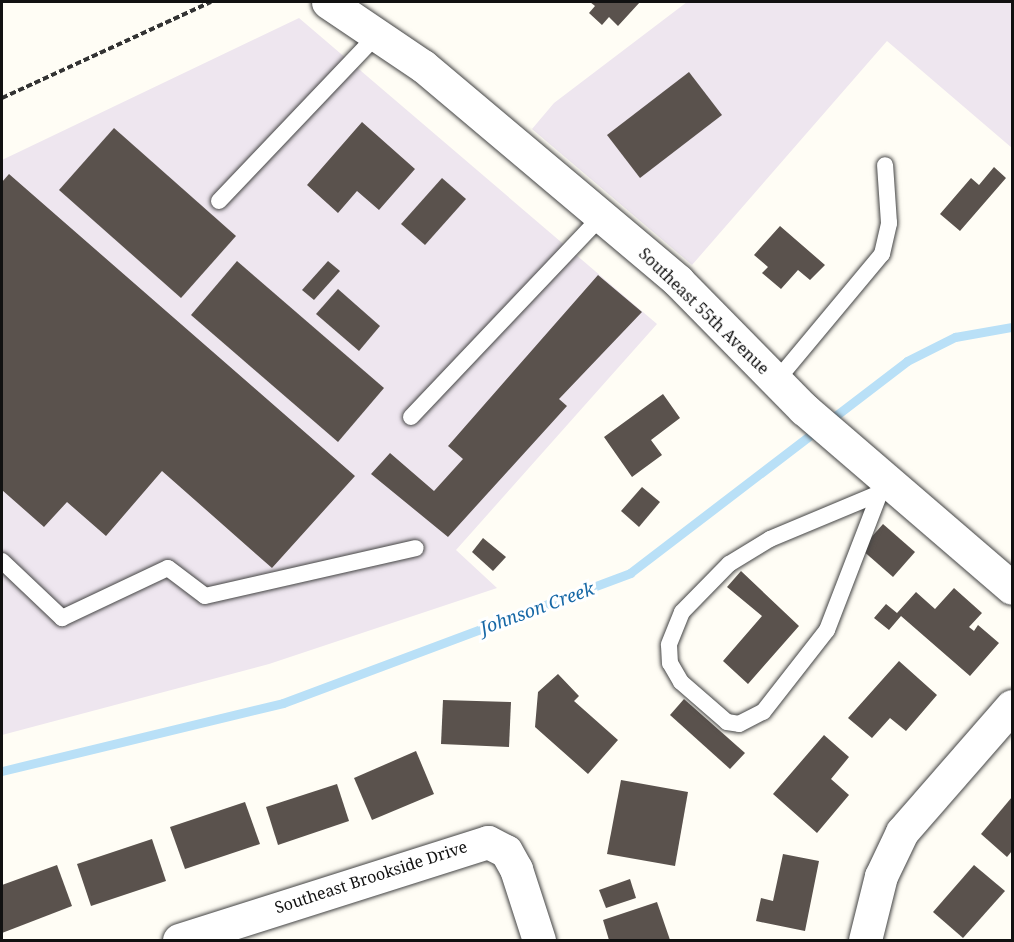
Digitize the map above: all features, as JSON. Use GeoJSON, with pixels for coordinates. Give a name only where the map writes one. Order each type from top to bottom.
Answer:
{"type":"FeatureCollection","features":[{"type":"Feature","properties":{"kind":"street","name":"Southeast 55th Avenue"},"geometry":{"type":"LineString","coordinates":[[328,2],[375,38],[423,66],[678,281],[804,409],[856,454],[887,488],[1012,588]]}},
{"type":"Feature","properties":{"kind":"street"},"geometry":{"type":"LineString","coordinates":[[865,940],[881,876],[902,832],[1012,706]]}},
{"type":"Feature","properties":{"kind":"street","name":"Southeast Brookside Drive"},"geometry":{"type":"LineString","coordinates":[[178,940],[488,842],[500,845],[512,862],[539,940]]}},
{"type":"Feature","properties":{"kind":"lane"},"geometry":{"type":"LineString","coordinates":[[219,201],[375,38]]}},
{"type":"Feature","properties":{"kind":"lane"},"geometry":{"type":"LineString","coordinates":[[777,380],[882,254],[889,222],[885,165]]}},
{"type":"Feature","properties":{"kind":"lane"},"geometry":{"type":"LineString","coordinates":[[411,417],[601,217]]}},
{"type":"Feature","properties":{"kind":"lane"},"geometry":{"type":"LineString","coordinates":[[887,488],[827,630],[764,712],[739,724],[727,722],[681,682],[670,663],[669,645],[682,612],[729,564],[770,539],[887,488]]}},
{"type":"Feature","properties":{"kind":"lane"},"geometry":{"type":"LineString","coordinates":[[2,561],[62,618],[168,568],[205,596],[416,548]]}},
{"type":"Feature","properties":{"kind":"path"},"geometry":{"type":"LineString","coordinates":[[2,98],[211,2]]}},
{"type":"Feature","properties":{"kind":"shaded area"},"geometry":{"type":"Polygon","coordinates":[[[687,2],[1012,2],[1012,148],[887,41],[692,265],[532,129],[554,103],[687,2]]]}},
{"type":"Feature","properties":{"kind":"shaded area"},"geometry":{"type":"Polygon","coordinates":[[[299,18],[657,324],[456,550],[497,588],[269,664],[2,735],[2,160],[299,18]]]}},
{"type":"Feature","properties":{"kind":"building"},"geometry":{"type":"Polygon","coordinates":[[[590,2],[640,2],[618,26],[609,17],[602,25],[589,13],[595,6],[590,2]]]}},
{"type":"Feature","properties":{"kind":"building"},"geometry":{"type":"Polygon","coordinates":[[[689,72],[722,115],[640,178],[607,135],[689,72]]]}},
{"type":"Feature","properties":{"kind":"building"},"geometry":{"type":"Polygon","coordinates":[[[362,122],[415,169],[379,210],[357,191],[338,213],[307,185],[362,122]]]}},
{"type":"Feature","properties":{"kind":"building"},"geometry":{"type":"Polygon","coordinates":[[[114,128],[236,236],[181,298],[59,190],[114,128]]]}},
{"type":"Feature","properties":{"kind":"building"},"geometry":{"type":"Polygon","coordinates":[[[994,167],[1006,178],[960,231],[940,214],[971,178],[979,185],[994,167]]]}},
{"type":"Feature","properties":{"kind":"building"},"geometry":{"type":"Polygon","coordinates":[[[9,174],[355,476],[272,568],[162,471],[106,536],[67,502],[44,527],[2,490],[2,182],[9,174]]]}},
{"type":"Feature","properties":{"kind":"building"},"geometry":{"type":"Polygon","coordinates":[[[442,178],[466,199],[425,245],[401,224],[442,178]]]}},
{"type":"Feature","properties":{"kind":"building"},"geometry":{"type":"Polygon","coordinates":[[[780,226],[825,265],[810,280],[798,270],[781,289],[762,273],[768,267],[754,255],[780,226]]]}},
{"type":"Feature","properties":{"kind":"building"},"geometry":{"type":"Polygon","coordinates":[[[237,261],[384,388],[338,442],[191,315],[237,261]]]}},
{"type":"Feature","properties":{"kind":"building"},"geometry":{"type":"Polygon","coordinates":[[[328,261],[340,271],[314,300],[302,290],[328,261]]]}},
{"type":"Feature","properties":{"kind":"building"},"geometry":{"type":"Polygon","coordinates":[[[598,275],[642,312],[559,399],[567,406],[448,537],[371,474],[390,453],[434,491],[463,459],[448,446],[598,275]]]}},
{"type":"Feature","properties":{"kind":"building"},"geometry":{"type":"Polygon","coordinates":[[[338,289],[380,326],[359,351],[316,314],[338,289]]]}},
{"type":"Feature","properties":{"kind":"building"},"geometry":{"type":"Polygon","coordinates":[[[663,394],[680,418],[651,440],[662,455],[632,477],[604,437],[663,394]]]}},
{"type":"Feature","properties":{"kind":"building"},"geometry":{"type":"Polygon","coordinates":[[[642,487],[660,502],[639,527],[621,511],[642,487]]]}},
{"type":"Feature","properties":{"kind":"building"},"geometry":{"type":"Polygon","coordinates":[[[883,524],[915,552],[893,577],[861,549],[883,524]]]}},
{"type":"Feature","properties":{"kind":"building"},"geometry":{"type":"Polygon","coordinates":[[[483,538],[506,557],[493,571],[472,552],[483,538]]]}},
{"type":"Feature","properties":{"kind":"building"},"geometry":{"type":"Polygon","coordinates":[[[741,571],[799,626],[748,684],[723,661],[762,616],[727,587],[741,571]]]}},
{"type":"Feature","properties":{"kind":"building"},"geometry":{"type":"Polygon","coordinates":[[[954,588],[982,613],[969,627],[974,631],[978,625],[999,643],[970,676],[901,616],[889,630],[874,618],[886,604],[897,613],[916,592],[935,609],[954,588]]]}},
{"type":"Feature","properties":{"kind":"building"},"geometry":{"type":"Polygon","coordinates":[[[899,661],[937,695],[906,731],[890,718],[872,738],[848,718],[899,661]]]}},
{"type":"Feature","properties":{"kind":"building"},"geometry":{"type":"Polygon","coordinates":[[[558,674],[579,696],[574,701],[618,740],[588,774],[535,727],[538,692],[558,674]]]}},
{"type":"Feature","properties":{"kind":"building"},"geometry":{"type":"Polygon","coordinates":[[[684,699],[745,753],[730,769],[670,715],[684,699]]]}},
{"type":"Feature","properties":{"kind":"building"},"geometry":{"type":"Polygon","coordinates":[[[443,700],[511,702],[509,747],[441,744],[443,700]]]}},
{"type":"Feature","properties":{"kind":"building"},"geometry":{"type":"Polygon","coordinates":[[[824,735],[849,757],[831,779],[849,795],[817,833],[773,794],[824,735]]]}},
{"type":"Feature","properties":{"kind":"building"},"geometry":{"type":"Polygon","coordinates":[[[416,751],[434,794],[372,820],[354,778],[416,751]]]}},
{"type":"Feature","properties":{"kind":"building"},"geometry":{"type":"Polygon","coordinates":[[[621,780],[688,792],[675,866],[607,854],[621,780]]]}},
{"type":"Feature","properties":{"kind":"building"},"geometry":{"type":"Polygon","coordinates":[[[337,784],[349,821],[278,845],[266,807],[337,784]]]}},
{"type":"Feature","properties":{"kind":"building"},"geometry":{"type":"Polygon","coordinates":[[[1012,797],[1012,851],[1007,857],[981,834],[1012,797]]]}},
{"type":"Feature","properties":{"kind":"building"},"geometry":{"type":"Polygon","coordinates":[[[245,802],[260,844],[185,869],[170,827],[245,802]]]}},
{"type":"Feature","properties":{"kind":"building"},"geometry":{"type":"Polygon","coordinates":[[[152,839],[166,881],[91,906],[77,864],[152,839]]]}},
{"type":"Feature","properties":{"kind":"building"},"geometry":{"type":"Polygon","coordinates":[[[783,854],[819,861],[805,931],[756,921],[761,898],[773,901],[783,854]]]}},
{"type":"Feature","properties":{"kind":"building"},"geometry":{"type":"Polygon","coordinates":[[[57,865],[72,906],[2,933],[2,885],[57,865]]]}},
{"type":"Feature","properties":{"kind":"building"},"geometry":{"type":"Polygon","coordinates":[[[974,865],[1005,891],[963,938],[933,912],[974,865]]]}},
{"type":"Feature","properties":{"kind":"building"},"geometry":{"type":"Polygon","coordinates":[[[630,879],[636,898],[606,908],[599,890],[630,879]]]}},
{"type":"Feature","properties":{"kind":"building"},"geometry":{"type":"Polygon","coordinates":[[[657,902],[670,940],[609,940],[603,920],[657,902]]]}},
{"type":"Feature","properties":{"kind":"waterway","name":"Johnson Creek"},"geometry":{"type":"LineString","coordinates":[[2,771],[283,703],[630,573],[907,361],[955,337],[1012,327]]}}]}
